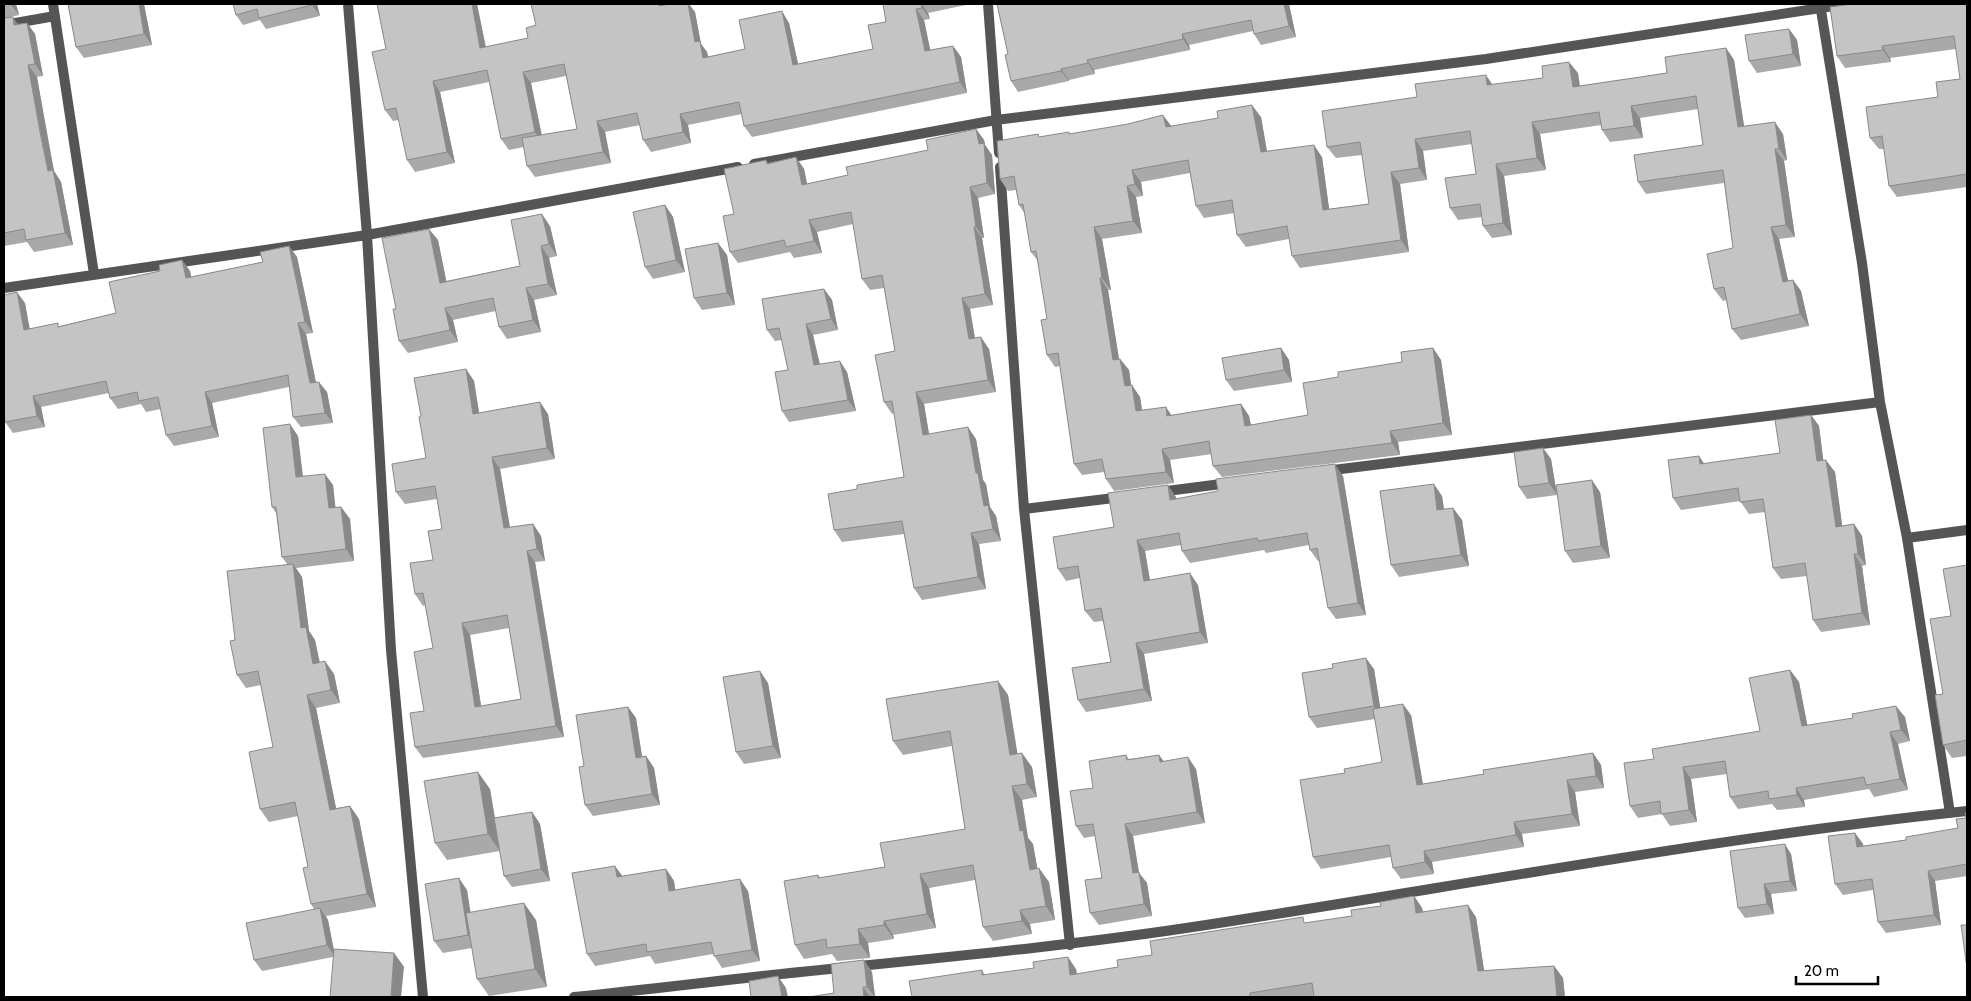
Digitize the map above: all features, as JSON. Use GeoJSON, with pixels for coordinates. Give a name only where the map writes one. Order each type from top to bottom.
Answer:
{"type":"FeatureCollection","features":[{"type":"Feature","properties":{"kind":"street"},"geometry":{"type":"LineString","coordinates":[[53,4],[94,274]]}},
{"type":"Feature","properties":{"kind":"street"},"geometry":{"type":"LineString","coordinates":[[348,4],[367,235],[391,650],[423,997]]}},
{"type":"Feature","properties":{"kind":"street"},"geometry":{"type":"LineString","coordinates":[[988,4],[1024,509],[1070,945]]}},
{"type":"Feature","properties":{"kind":"street"},"geometry":{"type":"LineString","coordinates":[[4,288],[367,235],[996,120],[1486,59],[1821,6],[1847,4]]}},
{"type":"Feature","properties":{"kind":"street"},"geometry":{"type":"LineString","coordinates":[[1821,6],[1862,263],[1880,402],[1907,538],[1950,813]]}},
{"type":"Feature","properties":{"kind":"street"},"geometry":{"type":"LineString","coordinates":[[4,25],[55,16]]}},
{"type":"Feature","properties":{"kind":"street"},"geometry":{"type":"LineString","coordinates":[[1319,472],[1880,402]]}},
{"type":"Feature","properties":{"kind":"street"},"geometry":{"type":"LineString","coordinates":[[1152,493],[1241,482]]}},
{"type":"Feature","properties":{"kind":"street"},"geometry":{"type":"LineString","coordinates":[[1024,509],[1132,496]]}},
{"type":"Feature","properties":{"kind":"street"},"geometry":{"type":"LineString","coordinates":[[1907,538],[1967,530]]}},
{"type":"Feature","properties":{"kind":"street"},"geometry":{"type":"LineString","coordinates":[[574,997],[816,970],[1070,945],[1207,925],[1740,838],[1967,811]]}},
{"type":"Feature","properties":{"kind":"building"},"geometry":{"type":"Polygon","coordinates":[[[68,4],[139,4],[144,34],[76,47],[68,4]]]}},
{"type":"Feature","properties":{"kind":"building"},"geometry":{"type":"Polygon","coordinates":[[[233,4],[312,5],[259,18],[257,9],[236,15],[233,4]]]}},
{"type":"Feature","properties":{"kind":"building"},"geometry":{"type":"Polygon","coordinates":[[[377,4],[472,4],[480,48],[528,38],[526,28],[536,25],[531,4],[659,4],[659,6],[688,4],[695,42],[700,41],[703,58],[745,49],[739,20],[782,11],[793,65],[873,49],[868,25],[886,22],[883,4],[921,4],[922,8],[916,9],[925,51],[953,46],[960,82],[744,126],[739,102],[680,114],[683,132],[643,140],[637,113],[597,121],[603,152],[527,166],[522,138],[577,129],[564,64],[523,72],[535,132],[501,139],[487,70],[433,81],[447,152],[407,160],[396,108],[385,110],[372,52],[386,49],[377,4]]]}},
{"type":"Feature","properties":{"kind":"building"},"geometry":{"type":"Polygon","coordinates":[[[997,4],[1284,4],[1289,26],[1254,34],[1251,20],[1182,34],[1183,39],[1087,60],[1088,63],[1061,69],[1061,71],[1011,81],[1005,55],[1008,54],[997,4]]]}},
{"type":"Feature","properties":{"kind":"building"},"geometry":{"type":"Polygon","coordinates":[[[1852,4],[1967,4],[1967,174],[1889,186],[1882,136],[1870,138],[1866,107],[1938,97],[1936,82],[1960,79],[1954,36],[1882,46],[1883,50],[1837,56],[1830,7],[1852,4]]]}},
{"type":"Feature","properties":{"kind":"building"},"geometry":{"type":"Polygon","coordinates":[[[13,17],[14,25],[27,23],[35,64],[28,65],[41,137],[48,171],[53,170],[65,233],[26,240],[24,229],[4,233],[4,18],[13,17]]]}},
{"type":"Feature","properties":{"kind":"building"},"geometry":{"type":"Polygon","coordinates":[[[1789,29],[1793,54],[1749,61],[1745,35],[1789,29]]]}},
{"type":"Feature","properties":{"kind":"building"},"geometry":{"type":"Polygon","coordinates":[[[1726,48],[1738,127],[1775,122],[1779,149],[1775,149],[1786,225],[1771,227],[1783,282],[1793,280],[1800,314],[1732,329],[1724,287],[1714,289],[1707,254],[1733,248],[1723,170],[1638,182],[1634,155],[1703,145],[1696,96],[1631,106],[1634,126],[1602,130],[1599,112],[1532,122],[1537,158],[1496,164],[1503,223],[1483,226],[1480,204],[1450,208],[1445,178],[1476,174],[1470,131],[1415,139],[1419,168],[1391,172],[1401,240],[1292,256],[1287,226],[1237,235],[1232,200],[1196,206],[1188,160],[1132,170],[1135,184],[1127,186],[1133,221],[1094,227],[1113,360],[1120,359],[1125,386],[1132,385],[1136,411],[1166,407],[1167,416],[1241,404],[1245,426],[1308,415],[1303,383],[1338,377],[1338,372],[1402,362],[1401,352],[1433,348],[1443,423],[1390,431],[1392,443],[1213,466],[1209,441],[1162,449],[1166,472],[1106,479],[1102,459],[1074,464],[1058,353],[1047,355],[1041,320],[1047,319],[1036,251],[1031,252],[1023,204],[1019,205],[1014,176],[1000,179],[997,141],[1038,134],[1039,137],[1069,132],[1069,134],[1128,124],[1163,115],[1166,127],[1218,118],[1217,111],[1252,105],[1261,152],[1314,145],[1323,210],[1369,204],[1360,142],[1327,147],[1322,111],[1417,97],[1415,84],[1486,75],[1487,85],[1543,78],[1542,66],[1569,62],[1573,87],[1667,73],[1665,57],[1726,48]]]}},
{"type":"Feature","properties":{"kind":"building"},"geometry":{"type":"Polygon","coordinates":[[[976,129],[979,144],[984,143],[987,183],[970,187],[976,227],[974,227],[985,294],[962,298],[969,339],[981,337],[988,380],[916,392],[923,435],[968,427],[984,506],[988,505],[993,529],[971,533],[978,577],[914,588],[902,521],[834,530],[828,494],[857,489],[857,485],[904,477],[892,401],[884,402],[875,355],[895,351],[882,275],[862,279],[851,212],[809,220],[814,241],[786,247],[784,240],[730,252],[723,216],[734,214],[724,169],[766,160],[767,164],[796,157],[802,185],[848,175],[846,167],[928,150],[926,140],[976,129]]]}},
{"type":"Feature","properties":{"kind":"building"},"geometry":{"type":"Polygon","coordinates":[[[665,205],[676,260],[645,267],[633,212],[665,205]]]}},
{"type":"Feature","properties":{"kind":"building"},"geometry":{"type":"Polygon","coordinates":[[[542,214],[549,244],[541,246],[548,284],[526,288],[533,320],[499,327],[493,298],[445,308],[450,330],[399,341],[393,309],[396,309],[382,238],[429,229],[440,283],[520,266],[511,220],[542,214]]]}},
{"type":"Feature","properties":{"kind":"building"},"geometry":{"type":"Polygon","coordinates":[[[718,243],[727,293],[694,298],[685,249],[718,243]]]}},
{"type":"Feature","properties":{"kind":"building"},"geometry":{"type":"Polygon","coordinates":[[[289,246],[305,322],[298,323],[310,383],[319,382],[325,413],[293,417],[288,375],[205,392],[212,426],[166,435],[158,397],[139,401],[137,392],[110,398],[106,381],[33,396],[37,416],[5,422],[4,295],[17,292],[24,330],[58,323],[58,327],[116,313],[109,282],[160,271],[159,265],[182,260],[186,278],[263,262],[260,252],[289,246]]]}},
{"type":"Feature","properties":{"kind":"building"},"geometry":{"type":"Polygon","coordinates":[[[824,289],[831,319],[806,324],[814,365],[840,361],[848,400],[782,411],[775,372],[788,370],[779,328],[767,330],[762,299],[824,289]]]}},
{"type":"Feature","properties":{"kind":"building"},"geometry":{"type":"Polygon","coordinates":[[[1281,348],[1284,370],[1226,380],[1222,358],[1281,348]]]}},
{"type":"Feature","properties":{"kind":"building"},"geometry":{"type":"Polygon","coordinates":[[[466,369],[473,414],[540,402],[547,448],[492,457],[504,528],[533,524],[537,549],[527,551],[556,726],[415,747],[410,713],[424,711],[414,652],[433,648],[423,593],[415,594],[410,563],[433,560],[428,531],[442,529],[435,486],[396,492],[392,464],[426,458],[414,378],[466,369]],[[507,615],[462,623],[475,707],[521,699],[507,615]]]}},
{"type":"Feature","properties":{"kind":"building"},"geometry":{"type":"Polygon","coordinates":[[[1811,415],[1817,461],[1826,460],[1836,527],[1854,524],[1858,554],[1854,554],[1862,613],[1813,620],[1805,563],[1773,568],[1763,499],[1740,502],[1738,488],[1673,498],[1668,460],[1699,456],[1700,464],[1780,453],[1775,420],[1811,415]]]}},
{"type":"Feature","properties":{"kind":"building"},"geometry":{"type":"Polygon","coordinates":[[[290,424],[296,477],[325,474],[329,508],[341,507],[346,549],[282,557],[276,507],[272,507],[263,428],[290,424]]]}},
{"type":"Feature","properties":{"kind":"building"},"geometry":{"type":"Polygon","coordinates":[[[1543,448],[1549,483],[1519,487],[1514,452],[1543,448]]]}},
{"type":"Feature","properties":{"kind":"building"},"geometry":{"type":"Polygon","coordinates":[[[1335,464],[1358,603],[1328,608],[1317,548],[1310,550],[1307,533],[1258,541],[1257,538],[1182,551],[1179,533],[1137,540],[1144,581],[1190,573],[1200,632],[1136,643],[1144,689],[1078,700],[1072,668],[1111,662],[1101,608],[1085,611],[1078,566],[1058,569],[1053,537],[1114,527],[1108,493],[1168,485],[1170,500],[1218,491],[1216,479],[1335,464]]]}},
{"type":"Feature","properties":{"kind":"building"},"geometry":{"type":"Polygon","coordinates":[[[1592,480],[1601,546],[1565,551],[1556,485],[1592,480]]]}},
{"type":"Feature","properties":{"kind":"building"},"geometry":{"type":"Polygon","coordinates":[[[1434,484],[1437,510],[1453,508],[1461,555],[1391,565],[1380,491],[1434,484]]]}},
{"type":"Feature","properties":{"kind":"building"},"geometry":{"type":"Polygon","coordinates":[[[293,564],[301,628],[306,627],[313,664],[325,661],[331,690],[307,695],[330,810],[350,806],[367,894],[311,904],[303,868],[308,867],[295,802],[260,809],[249,752],[273,747],[258,671],[237,675],[230,641],[235,640],[227,571],[293,564]]]}},
{"type":"Feature","properties":{"kind":"building"},"geometry":{"type":"Polygon","coordinates":[[[1967,565],[1967,740],[1943,745],[1935,695],[1943,694],[1930,619],[1951,616],[1943,569],[1967,565]]]}},
{"type":"Feature","properties":{"kind":"building"},"geometry":{"type":"Polygon","coordinates":[[[1366,658],[1374,706],[1309,717],[1302,673],[1333,668],[1332,664],[1366,658]]]}},
{"type":"Feature","properties":{"kind":"building"},"geometry":{"type":"Polygon","coordinates":[[[1790,670],[1802,726],[1853,718],[1852,714],[1896,706],[1901,730],[1890,732],[1900,779],[1866,785],[1864,777],[1796,788],[1797,795],[1769,799],[1768,791],[1730,797],[1725,761],[1683,767],[1689,810],[1661,814],[1660,801],[1630,806],[1624,763],[1654,759],[1652,749],[1760,731],[1749,678],[1790,670]]]}},
{"type":"Feature","properties":{"kind":"building"},"geometry":{"type":"Polygon","coordinates":[[[760,671],[773,746],[736,752],[723,677],[760,671]]]}},
{"type":"Feature","properties":{"kind":"building"},"geometry":{"type":"Polygon","coordinates":[[[998,681],[1010,755],[1022,753],[1027,784],[1012,786],[1020,831],[1023,830],[1030,870],[1039,868],[1046,906],[1020,910],[1022,921],[983,927],[973,865],[920,874],[927,914],[884,921],[884,925],[858,929],[860,944],[827,948],[826,939],[795,945],[784,881],[818,875],[818,878],[885,867],[880,843],[965,829],[950,731],[893,741],[886,699],[998,681]]]}},
{"type":"Feature","properties":{"kind":"building"},"geometry":{"type":"Polygon","coordinates":[[[1403,704],[1417,785],[1484,774],[1483,770],[1593,753],[1596,776],[1567,780],[1572,814],[1514,822],[1516,835],[1424,851],[1425,862],[1393,868],[1389,845],[1313,857],[1300,780],[1345,773],[1344,769],[1382,762],[1373,709],[1403,704]]]}},
{"type":"Feature","properties":{"kind":"building"},"geometry":{"type":"Polygon","coordinates":[[[628,707],[636,758],[646,756],[652,794],[585,805],[579,767],[584,766],[576,715],[628,707]]]}},
{"type":"Feature","properties":{"kind":"building"},"geometry":{"type":"Polygon","coordinates":[[[1126,755],[1127,760],[1159,755],[1160,762],[1188,757],[1197,812],[1125,824],[1133,873],[1139,872],[1144,904],[1090,913],[1085,880],[1102,878],[1093,824],[1076,826],[1070,791],[1093,788],[1089,761],[1126,755]]]}},
{"type":"Feature","properties":{"kind":"building"},"geometry":{"type":"Polygon","coordinates":[[[478,772],[488,834],[435,843],[424,781],[478,772]]]}},
{"type":"Feature","properties":{"kind":"building"},"geometry":{"type":"Polygon","coordinates":[[[532,812],[541,869],[504,876],[494,818],[532,812]]]}},
{"type":"Feature","properties":{"kind":"building"},"geometry":{"type":"Polygon","coordinates":[[[1965,813],[1967,813],[1967,864],[1928,871],[1934,915],[1878,922],[1872,879],[1835,884],[1828,836],[1855,833],[1857,847],[1906,840],[1906,837],[1958,828],[1956,819],[1966,818],[1965,813]]]}},
{"type":"Feature","properties":{"kind":"building"},"geometry":{"type":"Polygon","coordinates":[[[1785,844],[1790,881],[1764,884],[1767,904],[1738,908],[1730,851],[1785,844]]]}},
{"type":"Feature","properties":{"kind":"building"},"geometry":{"type":"Polygon","coordinates":[[[615,866],[617,877],[666,869],[669,891],[740,879],[752,950],[714,956],[711,942],[647,952],[646,944],[587,954],[572,873],[615,866]]]}},
{"type":"Feature","properties":{"kind":"building"},"geometry":{"type":"Polygon","coordinates":[[[459,878],[468,935],[434,941],[425,884],[459,878]]]}},
{"type":"Feature","properties":{"kind":"building"},"geometry":{"type":"Polygon","coordinates":[[[1414,896],[1416,913],[1468,905],[1478,971],[1554,966],[1557,997],[1314,997],[1312,983],[1250,993],[1250,997],[912,997],[909,981],[982,970],[982,975],[1034,968],[1033,962],[1068,957],[1070,975],[1118,967],[1117,960],[1152,955],[1150,941],[1303,917],[1304,923],[1352,916],[1351,910],[1381,906],[1380,902],[1414,896]]]}},
{"type":"Feature","properties":{"kind":"building"},"geometry":{"type":"Polygon","coordinates":[[[524,903],[535,969],[477,979],[466,913],[524,903]]]}},
{"type":"Feature","properties":{"kind":"building"},"geometry":{"type":"Polygon","coordinates":[[[320,908],[327,945],[254,960],[246,923],[320,908]]]}},
{"type":"Feature","properties":{"kind":"building"},"geometry":{"type":"Polygon","coordinates":[[[1961,925],[1967,925],[1967,968],[1961,925]]]}},
{"type":"Feature","properties":{"kind":"building"},"geometry":{"type":"Polygon","coordinates":[[[334,949],[394,953],[391,997],[330,997],[334,949]]]}},
{"type":"Feature","properties":{"kind":"building"},"geometry":{"type":"Polygon","coordinates":[[[864,960],[867,987],[863,987],[864,997],[809,997],[834,993],[831,964],[864,960]]]}},
{"type":"Feature","properties":{"kind":"building"},"geometry":{"type":"Polygon","coordinates":[[[778,976],[782,997],[751,997],[749,981],[778,976]]]}}]}
